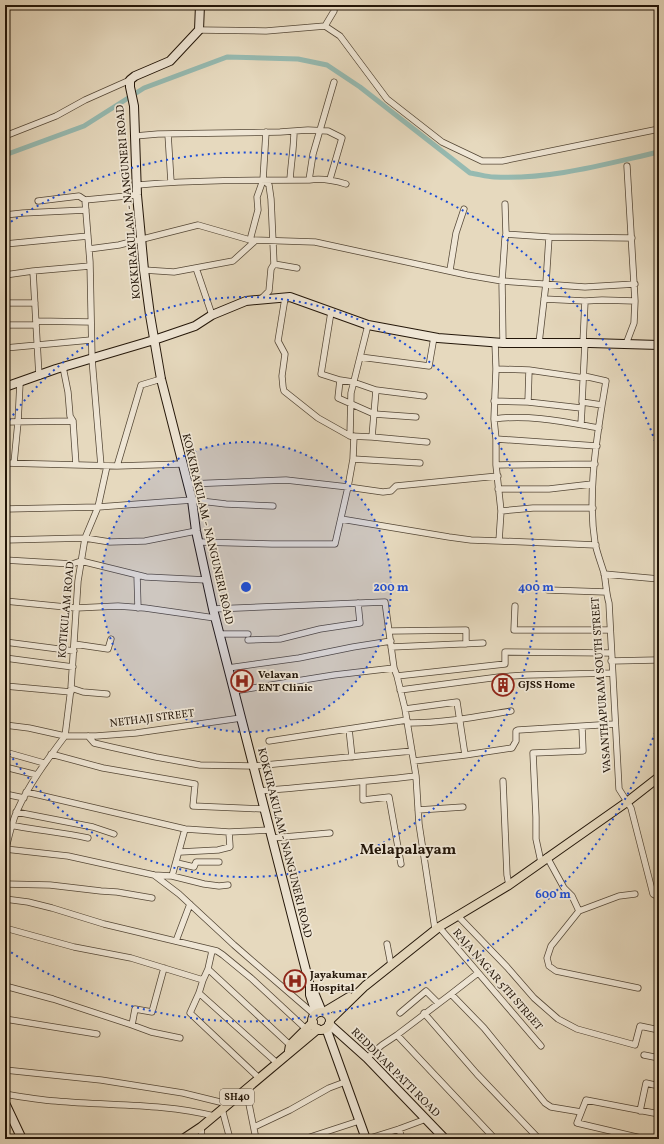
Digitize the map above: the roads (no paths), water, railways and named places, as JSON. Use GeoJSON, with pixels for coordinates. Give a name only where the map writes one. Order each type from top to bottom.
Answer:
{"type":"FeatureCollection","features":[{"type":"Feature","properties":{"kind":"main road"},"geometry":{"type":"LineString","coordinates":[[130,84],[135,76],[170,61],[199,30],[200,5]]}},
{"type":"Feature","properties":{"kind":"main road","name":"KOKKIRAKULAM - NANGUNERI ROAD"},"geometry":{"type":"LineString","coordinates":[[130,84],[134,106],[134,136],[138,185],[137,195],[144,270],[161,379],[192,500],[196,531],[215,618],[310,986],[310,995],[332,1042],[359,1121],[367,1139]]}},
{"type":"Feature","properties":{"kind":"main road"},"geometry":{"type":"LineString","coordinates":[[5,387],[63,367],[154,340],[194,326],[212,315],[246,301],[290,297],[368,325],[434,337],[499,342],[659,345]]}},
{"type":"Feature","properties":{"kind":"main road"},"geometry":{"type":"LineString","coordinates":[[290,1048],[306,1028],[321,1020],[437,928],[509,885],[627,802],[659,777]]}},
{"type":"Feature","properties":{"kind":"main road","name":"SH40"},"geometry":{"type":"LineString","coordinates":[[183,1139],[214,1116],[277,1063],[290,1048],[321,1020]]}},
{"type":"Feature","properties":{"kind":"main road","name":"REDDIYAR PATTI ROAD"},"geometry":{"type":"LineString","coordinates":[[321,1020],[367,1058],[445,1139]]}},
{"type":"Feature","properties":{"kind":"main road"},"geometry":{"type":"LineString","coordinates":[[6,1106],[21,1138]]}},
{"type":"Feature","properties":{"kind":"street"},"geometry":{"type":"LineString","coordinates":[[325,26],[334,11],[334,5]]}},
{"type":"Feature","properties":{"kind":"street"},"geometry":{"type":"LineString","coordinates":[[199,30],[266,31],[325,26],[340,36],[387,99],[442,142],[482,161],[502,161],[659,129]]}},
{"type":"Feature","properties":{"kind":"street"},"geometry":{"type":"LineString","coordinates":[[309,180],[313,154],[334,82]]}},
{"type":"Feature","properties":{"kind":"street"},"geometry":{"type":"LineString","coordinates":[[5,136],[56,116],[85,100],[130,84]]}},
{"type":"Feature","properties":{"kind":"street"},"geometry":{"type":"LineString","coordinates":[[134,136],[320,130],[328,131],[342,138],[330,179]]}},
{"type":"Feature","properties":{"kind":"street"},"geometry":{"type":"LineString","coordinates":[[290,180],[291,162],[294,150],[294,131]]}},
{"type":"Feature","properties":{"kind":"street"},"geometry":{"type":"LineString","coordinates":[[144,270],[174,272],[233,261],[253,240],[258,210],[257,197],[263,180],[266,132]]}},
{"type":"Feature","properties":{"kind":"street"},"geometry":{"type":"LineString","coordinates":[[168,134],[171,182]]}},
{"type":"Feature","properties":{"kind":"street"},"geometry":{"type":"LineString","coordinates":[[626,344],[634,323],[635,301],[627,166]]}},
{"type":"Feature","properties":{"kind":"street"},"geometry":{"type":"LineString","coordinates":[[138,185],[171,182],[309,180],[321,178],[346,184]]}},
{"type":"Feature","properties":{"kind":"street"},"geometry":{"type":"LineString","coordinates":[[260,300],[269,291],[274,264],[272,199],[269,185],[263,180]]}},
{"type":"Feature","properties":{"kind":"street"},"geometry":{"type":"LineString","coordinates":[[38,201],[79,196],[86,200],[137,195]]}},
{"type":"Feature","properties":{"kind":"street","name":"KOTIKULAM ROAD"},"geometry":{"type":"LineString","coordinates":[[65,736],[73,667],[78,581],[85,538],[98,507],[104,466],[92,359],[90,266],[86,200]]}},
{"type":"Feature","properties":{"kind":"street"},"geometry":{"type":"LineString","coordinates":[[499,541],[501,511],[496,465],[494,401],[506,234],[505,204]]}},
{"type":"Feature","properties":{"kind":"street"},"geometry":{"type":"LineString","coordinates":[[450,270],[456,234],[464,209]]}},
{"type":"Feature","properties":{"kind":"street"},"geometry":{"type":"LineString","coordinates":[[5,215],[86,210]]}},
{"type":"Feature","properties":{"kind":"street"},"geometry":{"type":"LineString","coordinates":[[89,249],[142,239],[198,225],[253,240],[273,242],[315,242],[450,270],[467,275],[502,281],[585,287],[635,284]]}},
{"type":"Feature","properties":{"kind":"street"},"geometry":{"type":"LineString","coordinates":[[506,234],[549,237],[632,238]]}},
{"type":"Feature","properties":{"kind":"street"},"geometry":{"type":"LineString","coordinates":[[5,244],[88,236]]}},
{"type":"Feature","properties":{"kind":"street"},"geometry":{"type":"LineString","coordinates":[[539,343],[546,283],[549,237]]}},
{"type":"Feature","properties":{"kind":"street"},"geometry":{"type":"LineString","coordinates":[[274,264],[297,268]]}},
{"type":"Feature","properties":{"kind":"street"},"geometry":{"type":"LineString","coordinates":[[5,275],[90,266]]}},
{"type":"Feature","properties":{"kind":"street"},"geometry":{"type":"LineString","coordinates":[[196,268],[212,315]]}},
{"type":"Feature","properties":{"kind":"street"},"geometry":{"type":"LineString","coordinates":[[33,271],[39,376]]}},
{"type":"Feature","properties":{"kind":"street"},"geometry":{"type":"LineString","coordinates":[[285,298],[278,341],[285,354],[282,376],[284,391],[318,418],[352,436],[427,442]]}},
{"type":"Feature","properties":{"kind":"street"},"geometry":{"type":"LineString","coordinates":[[544,299],[635,301]]}},
{"type":"Feature","properties":{"kind":"street"},"geometry":{"type":"LineString","coordinates":[[580,424],[584,377],[585,301]]}},
{"type":"Feature","properties":{"kind":"street"},"geometry":{"type":"LineString","coordinates":[[5,303],[35,303]]}},
{"type":"Feature","properties":{"kind":"street"},"geometry":{"type":"LineString","coordinates":[[331,312],[321,374],[340,380],[353,382],[376,390],[424,396]]}},
{"type":"Feature","properties":{"kind":"street"},"geometry":{"type":"LineString","coordinates":[[37,321],[91,322]]}},
{"type":"Feature","properties":{"kind":"street"},"geometry":{"type":"LineString","coordinates":[[5,325],[36,325],[37,321]]}},
{"type":"Feature","properties":{"kind":"street"},"geometry":{"type":"LineString","coordinates":[[199,542],[335,544],[353,459],[351,393],[368,325]]}},
{"type":"Feature","properties":{"kind":"street"},"geometry":{"type":"LineString","coordinates":[[360,357],[429,366],[434,337]]}},
{"type":"Feature","properties":{"kind":"street"},"geometry":{"type":"LineString","coordinates":[[5,348],[91,340]]}},
{"type":"Feature","properties":{"kind":"street"},"geometry":{"type":"LineString","coordinates":[[63,367],[68,392],[70,416],[73,421],[76,465]]}},
{"type":"Feature","properties":{"kind":"street"},"geometry":{"type":"LineString","coordinates":[[496,369],[529,370],[584,377]]}},
{"type":"Feature","properties":{"kind":"street"},"geometry":{"type":"LineString","coordinates":[[528,402],[529,370]]}},
{"type":"Feature","properties":{"kind":"street","name":"VASANTHAPURAM SOUTH STREET"},"geometry":{"type":"LineString","coordinates":[[584,377],[606,381],[592,484],[596,545],[604,574],[609,603],[609,630],[618,789],[631,808],[653,894],[659,897]]}},
{"type":"Feature","properties":{"kind":"street"},"geometry":{"type":"LineString","coordinates":[[117,466],[141,385],[161,379]]}},
{"type":"Feature","properties":{"kind":"street"},"geometry":{"type":"LineString","coordinates":[[340,380],[338,398],[352,405],[374,414],[416,417]]}},
{"type":"Feature","properties":{"kind":"street"},"geometry":{"type":"LineString","coordinates":[[14,463],[20,383]]}},
{"type":"Feature","properties":{"kind":"street"},"geometry":{"type":"LineString","coordinates":[[372,437],[376,390]]}},
{"type":"Feature","properties":{"kind":"street"},"geometry":{"type":"LineString","coordinates":[[494,401],[602,405]]}},
{"type":"Feature","properties":{"kind":"street"},"geometry":{"type":"LineString","coordinates":[[494,419],[506,417],[530,418],[580,424],[599,428]]}},
{"type":"Feature","properties":{"kind":"street"},"geometry":{"type":"LineString","coordinates":[[5,422],[73,421]]}},
{"type":"Feature","properties":{"kind":"street"},"geometry":{"type":"LineString","coordinates":[[496,439],[597,446]]}},
{"type":"Feature","properties":{"kind":"street"},"geometry":{"type":"LineString","coordinates":[[353,459],[420,463]]}},
{"type":"Feature","properties":{"kind":"street"},"geometry":{"type":"LineString","coordinates":[[5,463],[104,466],[182,464]]}},
{"type":"Feature","properties":{"kind":"street"},"geometry":{"type":"LineString","coordinates":[[496,465],[595,464]]}},
{"type":"Feature","properties":{"kind":"street"},"geometry":{"type":"LineString","coordinates":[[188,484],[286,480],[383,492],[391,491],[396,486],[498,476]]}},
{"type":"Feature","properties":{"kind":"street"},"geometry":{"type":"LineString","coordinates":[[498,489],[549,489],[592,484]]}},
{"type":"Feature","properties":{"kind":"street"},"geometry":{"type":"LineString","coordinates":[[5,509],[98,507],[192,500],[226,504],[273,506]]}},
{"type":"Feature","properties":{"kind":"street"},"geometry":{"type":"LineString","coordinates":[[501,511],[533,508],[593,508]]}},
{"type":"Feature","properties":{"kind":"street"},"geometry":{"type":"LineString","coordinates":[[341,519],[471,540],[596,545]]}},
{"type":"Feature","properties":{"kind":"street"},"geometry":{"type":"LineString","coordinates":[[5,540],[85,538],[110,542],[145,540],[196,531]]}},
{"type":"Feature","properties":{"kind":"street"},"geometry":{"type":"LineString","coordinates":[[5,560],[72,564],[81,561],[146,577],[207,580]]}},
{"type":"Feature","properties":{"kind":"street"},"geometry":{"type":"LineString","coordinates":[[604,574],[659,579]]}},
{"type":"Feature","properties":{"kind":"street"},"geometry":{"type":"LineString","coordinates":[[137,575],[138,608]]}},
{"type":"Feature","properties":{"kind":"street"},"geometry":{"type":"LineString","coordinates":[[548,590],[606,592]]}},
{"type":"Feature","properties":{"kind":"street"},"geometry":{"type":"LineString","coordinates":[[5,601],[76,608],[118,606],[215,618]]}},
{"type":"Feature","properties":{"kind":"street"},"geometry":{"type":"LineString","coordinates":[[213,609],[385,602],[394,668],[405,709],[414,761],[418,810],[437,928]]}},
{"type":"Feature","properties":{"kind":"street"},"geometry":{"type":"LineString","coordinates":[[220,634],[280,639],[320,629],[360,623],[358,603]]}},
{"type":"Feature","properties":{"kind":"street"},"geometry":{"type":"LineString","coordinates":[[515,606],[514,630],[609,630]]}},
{"type":"Feature","properties":{"kind":"street"},"geometry":{"type":"LineString","coordinates":[[390,631],[466,630],[466,644]]}},
{"type":"Feature","properties":{"kind":"street"},"geometry":{"type":"LineString","coordinates":[[74,644],[108,649],[111,639]]}},
{"type":"Feature","properties":{"kind":"street"},"geometry":{"type":"LineString","coordinates":[[228,668],[299,658],[391,640]]}},
{"type":"Feature","properties":{"kind":"street"},"geometry":{"type":"LineString","coordinates":[[5,642],[74,651]]}},
{"type":"Feature","properties":{"kind":"street"},"geometry":{"type":"LineString","coordinates":[[391,647],[483,643]]}},
{"type":"Feature","properties":{"kind":"street"},"geometry":{"type":"LineString","coordinates":[[397,676],[505,664],[505,652],[611,652]]}},
{"type":"Feature","properties":{"kind":"street"},"geometry":{"type":"LineString","coordinates":[[5,658],[73,667]]}},
{"type":"Feature","properties":{"kind":"street"},"geometry":{"type":"LineString","coordinates":[[611,661],[656,660]]}},
{"type":"Feature","properties":{"kind":"street"},"geometry":{"type":"LineString","coordinates":[[234,691],[334,675],[394,668]]}},
{"type":"Feature","properties":{"kind":"street"},"geometry":{"type":"LineString","coordinates":[[400,690],[520,675],[612,673]]}},
{"type":"Feature","properties":{"kind":"street"},"geometry":{"type":"LineString","coordinates":[[5,686],[107,694]]}},
{"type":"Feature","properties":{"kind":"street"},"geometry":{"type":"LineString","coordinates":[[405,709],[457,702],[465,755]]}},
{"type":"Feature","properties":{"kind":"street"},"geometry":{"type":"LineString","coordinates":[[269,742],[349,729],[407,722],[435,723],[511,711]]}},
{"type":"Feature","properties":{"kind":"street","name":"NETHAJI STREET"},"geometry":{"type":"LineString","coordinates":[[5,725],[29,728],[65,736],[88,736],[136,733],[241,718]]}},
{"type":"Feature","properties":{"kind":"street"},"geometry":{"type":"LineString","coordinates":[[414,761],[512,748],[516,741],[516,731],[518,730],[615,724]]}},
{"type":"Feature","properties":{"kind":"street"},"geometry":{"type":"LineString","coordinates":[[579,911],[572,896],[564,888],[544,859],[536,839],[533,753],[584,750],[582,727]]}},
{"type":"Feature","properties":{"kind":"street"},"geometry":{"type":"LineString","coordinates":[[349,729],[352,757]]}},
{"type":"Feature","properties":{"kind":"street"},"geometry":{"type":"LineString","coordinates":[[65,736],[44,763],[16,812],[5,850],[68,856],[154,875],[172,876],[204,884],[219,886],[228,885]]}},
{"type":"Feature","properties":{"kind":"street"},"geometry":{"type":"LineString","coordinates":[[88,736],[94,743],[200,765],[253,766],[412,751]]}},
{"type":"Feature","properties":{"kind":"street"},"geometry":{"type":"LineString","coordinates":[[5,752],[44,763]]}},
{"type":"Feature","properties":{"kind":"street"},"geometry":{"type":"LineString","coordinates":[[51,754],[103,768],[194,784],[193,806],[264,809]]}},
{"type":"Feature","properties":{"kind":"street"},"geometry":{"type":"LineString","coordinates":[[5,767],[37,775]]}},
{"type":"Feature","properties":{"kind":"street"},"geometry":{"type":"LineString","coordinates":[[260,791],[416,776]]}},
{"type":"Feature","properties":{"kind":"street"},"geometry":{"type":"LineString","coordinates":[[503,781],[507,875],[509,885]]}},
{"type":"Feature","properties":{"kind":"street"},"geometry":{"type":"LineString","coordinates":[[363,782],[363,800],[389,797],[401,864]]}},
{"type":"Feature","properties":{"kind":"street"},"geometry":{"type":"LineString","coordinates":[[5,794],[25,795],[186,829],[208,832],[271,834],[330,833]]}},
{"type":"Feature","properties":{"kind":"street"},"geometry":{"type":"LineString","coordinates":[[418,810],[463,807]]}},
{"type":"Feature","properties":{"kind":"street"},"geometry":{"type":"LineString","coordinates":[[16,812],[93,827],[114,834]]}},
{"type":"Feature","properties":{"kind":"street"},"geometry":{"type":"LineString","coordinates":[[5,824],[52,832],[61,832],[88,838]]}},
{"type":"Feature","properties":{"kind":"street"},"geometry":{"type":"LineString","coordinates":[[172,876],[186,829]]}},
{"type":"Feature","properties":{"kind":"street"},"geometry":{"type":"LineString","coordinates":[[180,852],[230,848],[229,832]]}},
{"type":"Feature","properties":{"kind":"street"},"geometry":{"type":"LineString","coordinates":[[177,862],[194,867],[196,862],[219,862]]}},
{"type":"Feature","properties":{"kind":"street"},"geometry":{"type":"LineString","coordinates":[[154,875],[190,904],[321,1020]]}},
{"type":"Feature","properties":{"kind":"street"},"geometry":{"type":"LineString","coordinates":[[5,884],[50,885],[117,892],[152,898]]}},
{"type":"Feature","properties":{"kind":"street"},"geometry":{"type":"LineString","coordinates":[[635,894],[618,896],[579,911],[551,946],[547,958],[549,966],[556,971],[638,988]]}},
{"type":"Feature","properties":{"kind":"street"},"geometry":{"type":"LineString","coordinates":[[5,899],[28,902],[104,924],[217,951],[224,955],[306,1028]]}},
{"type":"Feature","properties":{"kind":"street"},"geometry":{"type":"LineString","coordinates":[[176,941],[190,904]]}},
{"type":"Feature","properties":{"kind":"street"},"geometry":{"type":"LineString","coordinates":[[457,915],[507,967],[534,998],[558,1019],[577,1029],[635,1045],[640,1026],[659,1030]]}},
{"type":"Feature","properties":{"kind":"street"},"geometry":{"type":"LineString","coordinates":[[5,928],[74,947],[119,955],[203,980]]}},
{"type":"Feature","properties":{"kind":"street","name":"RAJA NAGAR 5TH STREET"},"geometry":{"type":"LineString","coordinates":[[437,928],[541,1046]]}},
{"type":"Feature","properties":{"kind":"street"},"geometry":{"type":"LineString","coordinates":[[387,944],[391,965]]}},
{"type":"Feature","properties":{"kind":"street"},"geometry":{"type":"LineString","coordinates":[[212,951],[208,969],[190,1013],[259,1078]]}},
{"type":"Feature","properties":{"kind":"street"},"geometry":{"type":"LineString","coordinates":[[132,1025],[135,1009],[152,1012],[164,968]]}},
{"type":"Feature","properties":{"kind":"street"},"geometry":{"type":"LineString","coordinates":[[208,969],[262,1017],[290,1048]]}},
{"type":"Feature","properties":{"kind":"street"},"geometry":{"type":"LineString","coordinates":[[367,1058],[382,1045],[478,973]]}},
{"type":"Feature","properties":{"kind":"street"},"geometry":{"type":"LineString","coordinates":[[5,986],[53,999],[151,1032],[180,1038]]}},
{"type":"Feature","properties":{"kind":"street"},"geometry":{"type":"LineString","coordinates":[[400,1013],[426,991],[438,1003]]}},
{"type":"Feature","properties":{"kind":"street"},"geometry":{"type":"LineString","coordinates":[[199,993],[277,1063]]}},
{"type":"Feature","properties":{"kind":"street"},"geometry":{"type":"LineString","coordinates":[[451,994],[484,1028],[545,1103],[551,1107],[581,1112]]}},
{"type":"Feature","properties":{"kind":"street"},"geometry":{"type":"LineString","coordinates":[[424,1013],[477,1074],[539,1139]]}},
{"type":"Feature","properties":{"kind":"street"},"geometry":{"type":"LineString","coordinates":[[5,1019],[97,1034]]}},
{"type":"Feature","properties":{"kind":"street"},"geometry":{"type":"LineString","coordinates":[[397,1035],[495,1139]]}},
{"type":"Feature","properties":{"kind":"street"},"geometry":{"type":"LineString","coordinates":[[644,1055],[659,1058]]}},
{"type":"Feature","properties":{"kind":"street"},"geometry":{"type":"LineString","coordinates":[[5,1070],[101,1080],[183,1093],[225,1107],[230,1139]]}},
{"type":"Feature","properties":{"kind":"street"},"geometry":{"type":"LineString","coordinates":[[254,1127],[290,1110],[329,1088],[345,1082]]}},
{"type":"Feature","properties":{"kind":"street"},"geometry":{"type":"LineString","coordinates":[[640,1111],[646,1083],[659,1086]]}},
{"type":"Feature","properties":{"kind":"street"},"geometry":{"type":"LineString","coordinates":[[246,1089],[256,1139]]}},
{"type":"Feature","properties":{"kind":"street"},"geometry":{"type":"LineString","coordinates":[[5,1094],[55,1101],[200,1112],[214,1116]]}},
{"type":"Feature","properties":{"kind":"street"},"geometry":{"type":"LineString","coordinates":[[645,1139],[626,1137],[577,1123],[586,1100],[659,1114]]}},
{"type":"Feature","properties":{"kind":"street"},"geometry":{"type":"LineString","coordinates":[[367,1139],[426,1119]]}},
{"type":"Feature","properties":{"kind":"street"},"geometry":{"type":"LineString","coordinates":[[304,1139],[359,1121]]}},
{"type":"Feature","properties":{"kind":"street"},"geometry":{"type":"LineString","coordinates":[[200,1127],[202,1139]]}},
{"type":"Feature","properties":{"kind":"street"},"geometry":{"type":"LineString","coordinates":[[399,1129],[402,1139]]}},
{"type":"Feature","properties":{"kind":"street"},"geometry":{"type":"LineString","coordinates":[[21,1138],[67,1139]]}},
{"type":"Feature","properties":{"kind":"waterway"},"geometry":{"type":"LineString","coordinates":[[5,155],[84,126],[144,88],[227,57],[298,59],[327,65],[360,87],[470,173],[488,177],[557,174],[659,152]]}},
{"type":"Feature","properties":{"kind":"place","name":"Velavan ENT Clinic"},"geometry":{"type":"Point","coordinates":[242,681]}},
{"type":"Feature","properties":{"kind":"place","name":"GJSS Home"},"geometry":{"type":"Point","coordinates":[503,685]}},
{"type":"Feature","properties":{"kind":"place","name":"Jayakumar Hospital"},"geometry":{"type":"Point","coordinates":[295,981]}},
{"type":"Feature","properties":{"kind":"district","name":"Melapalayam"},"geometry":{"type":"Point","coordinates":[408,850]}}]}
